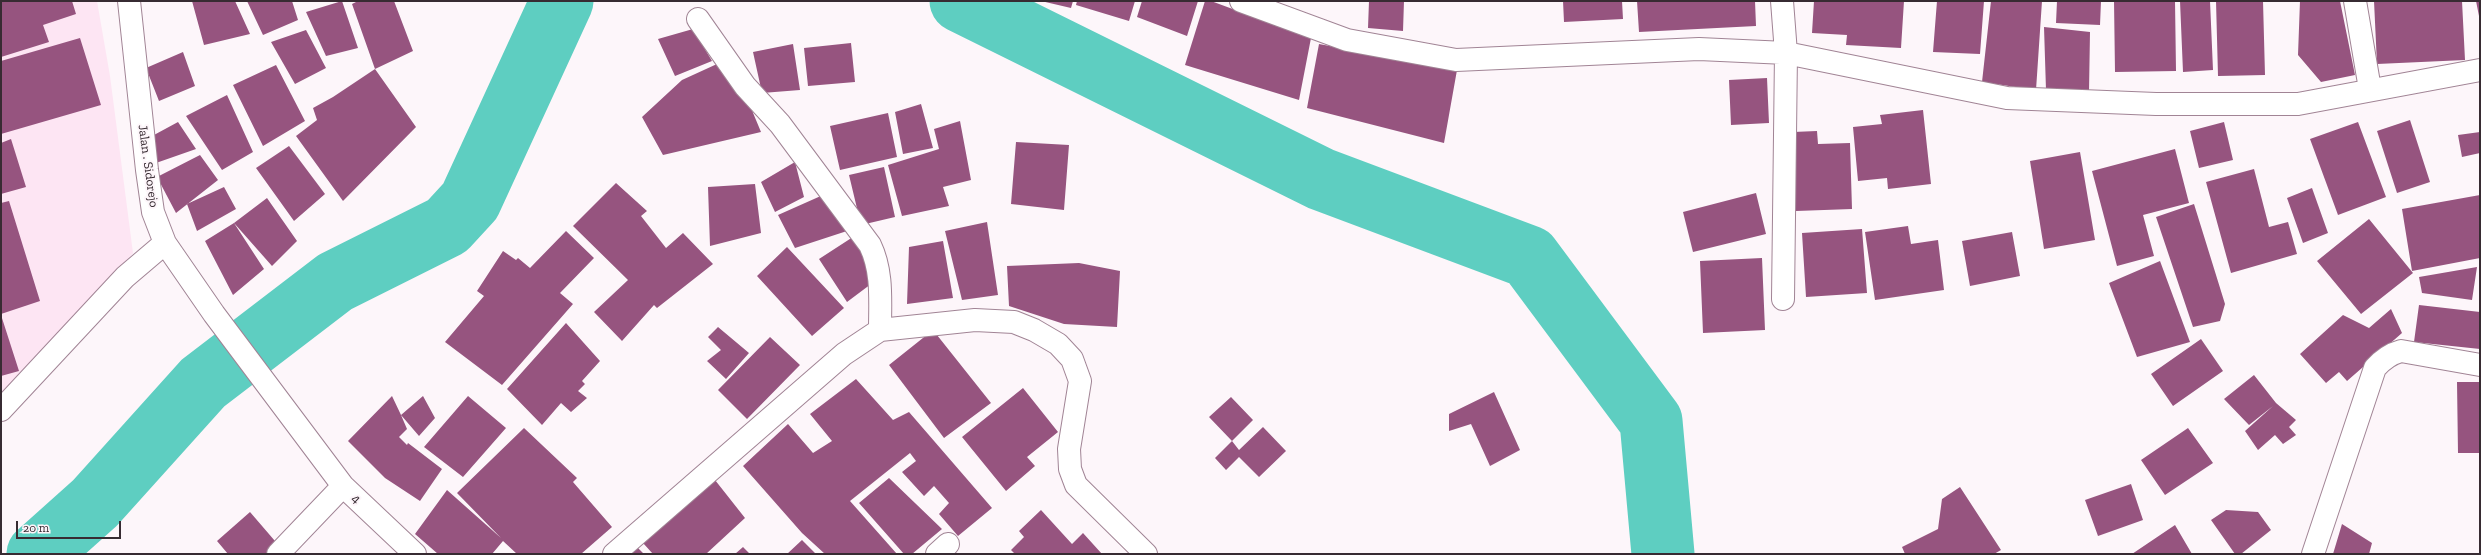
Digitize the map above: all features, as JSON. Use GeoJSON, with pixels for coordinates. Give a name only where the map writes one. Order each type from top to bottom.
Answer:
{"type":"FeatureCollection","features":[{"type":"Feature","properties":{"kind":"street","name":"Jalan . Sidorejo"},"geometry":{"type":"LineString","coordinates":[[129,1],[147,170],[153,212],[165,243],[214,314]]}},
{"type":"Feature","properties":{"kind":"street"},"geometry":{"type":"LineString","coordinates":[[1241,1],[1347,40],[1456,60],[1699,49],[1786,53],[2007,98],[2156,104],[2298,104],[2480,70]]}},
{"type":"Feature","properties":{"kind":"street"},"geometry":{"type":"LineString","coordinates":[[1782,1],[1786,53],[1783,299]]}},
{"type":"Feature","properties":{"kind":"street"},"geometry":{"type":"LineString","coordinates":[[2355,1],[2370,90]]}},
{"type":"Feature","properties":{"kind":"street"},"geometry":{"type":"LineString","coordinates":[[698,19],[745,86],[780,124],[870,245],[876,259],[880,277],[880,330]]}},
{"type":"Feature","properties":{"kind":"street"},"geometry":{"type":"LineString","coordinates":[[1,410],[125,278],[165,243]]}},
{"type":"Feature","properties":{"kind":"street","name":"4"},"geometry":{"type":"LineString","coordinates":[[214,314],[343,486],[415,554]]}},
{"type":"Feature","properties":{"kind":"street"},"geometry":{"type":"LineString","coordinates":[[614,554],[844,354],[880,330],[975,320],[1014,322],[1034,330],[1058,344],[1072,358],[1080,381],[1068,449],[1070,470],[1076,485],[1146,554]]}},
{"type":"Feature","properties":{"kind":"street"},"geometry":{"type":"LineString","coordinates":[[2313,554],[2375,368],[2392,353],[2401,351],[2480,365]]}},
{"type":"Feature","properties":{"kind":"street"},"geometry":{"type":"LineString","coordinates":[[278,554],[343,486]]}},
{"type":"Feature","properties":{"kind":"shaded area"},"geometry":{"type":"Polygon","coordinates":[[[1,1],[97,1],[110,76],[133,253],[46,357],[1,403],[1,1]]]}},
{"type":"Feature","properties":{"kind":"building"},"geometry":{"type":"Polygon","coordinates":[[[1,1],[72,1],[76,14],[43,25],[49,42],[1,57],[1,1]]]}},
{"type":"Feature","properties":{"kind":"building"},"geometry":{"type":"Polygon","coordinates":[[[192,1],[235,1],[250,34],[204,45],[192,1]]]}},
{"type":"Feature","properties":{"kind":"building"},"geometry":{"type":"Polygon","coordinates":[[[247,1],[292,1],[298,20],[263,35],[247,1]]]}},
{"type":"Feature","properties":{"kind":"building"},"geometry":{"type":"Polygon","coordinates":[[[342,1],[358,48],[326,56],[306,12],[342,1]]]}},
{"type":"Feature","properties":{"kind":"building"},"geometry":{"type":"Polygon","coordinates":[[[358,1],[394,1],[413,51],[375,69],[352,4],[358,1]]]}},
{"type":"Feature","properties":{"kind":"building"},"geometry":{"type":"Polygon","coordinates":[[[1041,1],[1073,1],[1071,8],[1041,1]]]}},
{"type":"Feature","properties":{"kind":"building"},"geometry":{"type":"Polygon","coordinates":[[[1077,1],[1135,1],[1129,21],[1076,5],[1077,1]]]}},
{"type":"Feature","properties":{"kind":"building"},"geometry":{"type":"Polygon","coordinates":[[[1142,1],[1198,1],[1187,36],[1137,17],[1142,1]]]}},
{"type":"Feature","properties":{"kind":"building"},"geometry":{"type":"Polygon","coordinates":[[[1205,1],[1211,1],[1311,38],[1299,100],[1185,65],[1205,1]]]}},
{"type":"Feature","properties":{"kind":"building"},"geometry":{"type":"Polygon","coordinates":[[[1369,1],[1404,1],[1403,31],[1368,28],[1369,1]]]}},
{"type":"Feature","properties":{"kind":"building"},"geometry":{"type":"Polygon","coordinates":[[[1563,1],[1622,1],[1623,19],[1564,22],[1563,1]]]}},
{"type":"Feature","properties":{"kind":"building"},"geometry":{"type":"Polygon","coordinates":[[[1637,1],[1755,1],[1756,26],[1639,32],[1637,1]]]}},
{"type":"Feature","properties":{"kind":"building"},"geometry":{"type":"Polygon","coordinates":[[[1814,1],[1904,1],[1901,48],[1846,45],[1847,35],[1812,33],[1814,1]]]}},
{"type":"Feature","properties":{"kind":"building"},"geometry":{"type":"Polygon","coordinates":[[[1937,1],[1984,1],[1980,54],[1933,52],[1937,1]]]}},
{"type":"Feature","properties":{"kind":"building"},"geometry":{"type":"Polygon","coordinates":[[[1991,1],[2042,1],[2036,90],[1982,82],[1991,1]]]}},
{"type":"Feature","properties":{"kind":"building"},"geometry":{"type":"Polygon","coordinates":[[[2057,1],[2101,1],[2100,25],[2056,23],[2057,1]]]}},
{"type":"Feature","properties":{"kind":"building"},"geometry":{"type":"Polygon","coordinates":[[[2114,1],[2175,1],[2176,71],[2115,72],[2114,1]]]}},
{"type":"Feature","properties":{"kind":"building"},"geometry":{"type":"Polygon","coordinates":[[[2180,1],[2210,1],[2213,70],[2183,72],[2180,1]]]}},
{"type":"Feature","properties":{"kind":"building"},"geometry":{"type":"Polygon","coordinates":[[[2216,1],[2263,1],[2265,75],[2218,76],[2216,1]]]}},
{"type":"Feature","properties":{"kind":"building"},"geometry":{"type":"Polygon","coordinates":[[[2300,1],[2340,1],[2355,75],[2321,82],[2298,55],[2300,1]]]}},
{"type":"Feature","properties":{"kind":"building"},"geometry":{"type":"Polygon","coordinates":[[[2374,1],[2462,1],[2465,60],[2377,64],[2374,1]]]}},
{"type":"Feature","properties":{"kind":"building"},"geometry":{"type":"Polygon","coordinates":[[[2476,1],[2480,1],[2480,16],[2479,16],[2476,1]]]}},
{"type":"Feature","properties":{"kind":"building"},"geometry":{"type":"Polygon","coordinates":[[[2044,27],[2090,32],[2089,92],[2046,90],[2044,27]]]}},
{"type":"Feature","properties":{"kind":"building"},"geometry":{"type":"Polygon","coordinates":[[[693,29],[712,61],[675,76],[658,39],[693,29]]]}},
{"type":"Feature","properties":{"kind":"building"},"geometry":{"type":"Polygon","coordinates":[[[306,30],[326,68],[295,84],[271,42],[306,30]]]}},
{"type":"Feature","properties":{"kind":"building"},"geometry":{"type":"Polygon","coordinates":[[[80,38],[101,105],[1,134],[1,61],[80,38]]]}},
{"type":"Feature","properties":{"kind":"building"},"geometry":{"type":"Polygon","coordinates":[[[851,43],[855,82],[808,86],[804,48],[851,43]]]}},
{"type":"Feature","properties":{"kind":"building"},"geometry":{"type":"Polygon","coordinates":[[[793,44],[800,90],[762,93],[753,52],[793,44]]]}},
{"type":"Feature","properties":{"kind":"building"},"geometry":{"type":"Polygon","coordinates":[[[1319,44],[1457,70],[1444,143],[1307,108],[1319,44]]]}},
{"type":"Feature","properties":{"kind":"building"},"geometry":{"type":"Polygon","coordinates":[[[183,52],[195,86],[159,101],[146,68],[183,52]]]}},
{"type":"Feature","properties":{"kind":"building"},"geometry":{"type":"Polygon","coordinates":[[[717,64],[751,108],[761,132],[663,155],[642,117],[682,80],[717,64]]]}},
{"type":"Feature","properties":{"kind":"building"},"geometry":{"type":"Polygon","coordinates":[[[276,65],[305,121],[263,146],[233,85],[276,65]]]}},
{"type":"Feature","properties":{"kind":"building"},"geometry":{"type":"Polygon","coordinates":[[[375,69],[416,127],[343,201],[296,136],[317,120],[313,108],[333,97],[375,69]]]}},
{"type":"Feature","properties":{"kind":"building"},"geometry":{"type":"Polygon","coordinates":[[[1767,78],[1769,123],[1731,125],[1729,80],[1767,78]]]}},
{"type":"Feature","properties":{"kind":"building"},"geometry":{"type":"Polygon","coordinates":[[[227,95],[253,152],[222,170],[186,116],[227,95]]]}},
{"type":"Feature","properties":{"kind":"building"},"geometry":{"type":"Polygon","coordinates":[[[921,104],[933,148],[903,154],[895,112],[921,104]]]}},
{"type":"Feature","properties":{"kind":"building"},"geometry":{"type":"Polygon","coordinates":[[[1923,110],[1931,184],[1888,189],[1887,178],[1858,181],[1853,127],[1882,124],[1880,115],[1923,110]]]}},
{"type":"Feature","properties":{"kind":"building"},"geometry":{"type":"Polygon","coordinates":[[[888,113],[897,157],[840,170],[830,126],[888,113]]]}},
{"type":"Feature","properties":{"kind":"building"},"geometry":{"type":"Polygon","coordinates":[[[2410,120],[2430,182],[2397,193],[2377,131],[2410,120]]]}},
{"type":"Feature","properties":{"kind":"building"},"geometry":{"type":"Polygon","coordinates":[[[960,121],[971,180],[943,187],[949,206],[902,216],[888,165],[939,149],[934,129],[960,121]]]}},
{"type":"Feature","properties":{"kind":"building"},"geometry":{"type":"Polygon","coordinates":[[[178,122],[196,149],[156,163],[154,135],[178,122]]]}},
{"type":"Feature","properties":{"kind":"building"},"geometry":{"type":"Polygon","coordinates":[[[2224,122],[2233,160],[2199,168],[2190,131],[2224,122]]]}},
{"type":"Feature","properties":{"kind":"building"},"geometry":{"type":"Polygon","coordinates":[[[2358,122],[2386,197],[2338,215],[2310,139],[2358,122]]]}},
{"type":"Feature","properties":{"kind":"building"},"geometry":{"type":"Polygon","coordinates":[[[1817,131],[1818,144],[1850,143],[1852,209],[1796,211],[1793,132],[1817,131]]]}},
{"type":"Feature","properties":{"kind":"building"},"geometry":{"type":"Polygon","coordinates":[[[2480,132],[2480,153],[2462,157],[2458,135],[2480,132]]]}},
{"type":"Feature","properties":{"kind":"building"},"geometry":{"type":"Polygon","coordinates":[[[11,139],[26,187],[1,194],[1,143],[11,139]]]}},
{"type":"Feature","properties":{"kind":"building"},"geometry":{"type":"Polygon","coordinates":[[[1016,142],[1069,145],[1064,210],[1011,204],[1016,142]]]}},
{"type":"Feature","properties":{"kind":"building"},"geometry":{"type":"Polygon","coordinates":[[[289,146],[325,194],[294,221],[256,168],[289,146]]]}},
{"type":"Feature","properties":{"kind":"building"},"geometry":{"type":"Polygon","coordinates":[[[2175,149],[2189,203],[2143,215],[2154,256],[2117,266],[2092,171],[2175,149]]]}},
{"type":"Feature","properties":{"kind":"building"},"geometry":{"type":"Polygon","coordinates":[[[2080,152],[2095,240],[2044,249],[2030,161],[2080,152]]]}},
{"type":"Feature","properties":{"kind":"building"},"geometry":{"type":"Polygon","coordinates":[[[200,155],[218,180],[176,213],[157,177],[200,155]]]}},
{"type":"Feature","properties":{"kind":"building"},"geometry":{"type":"Polygon","coordinates":[[[795,162],[804,197],[775,212],[761,182],[795,162]]]}},
{"type":"Feature","properties":{"kind":"building"},"geometry":{"type":"Polygon","coordinates":[[[884,167],[895,217],[861,225],[849,175],[884,167]]]}},
{"type":"Feature","properties":{"kind":"building"},"geometry":{"type":"Polygon","coordinates":[[[2254,169],[2269,227],[2288,222],[2297,254],[2231,273],[2206,182],[2254,169]]]}},
{"type":"Feature","properties":{"kind":"building"},"geometry":{"type":"Polygon","coordinates":[[[616,183],[647,211],[641,216],[666,248],[683,233],[713,264],[657,308],[654,305],[622,341],[594,312],[628,280],[573,226],[616,183]]]}},
{"type":"Feature","properties":{"kind":"building"},"geometry":{"type":"Polygon","coordinates":[[[755,184],[761,233],[710,246],[708,187],[755,184]]]}},
{"type":"Feature","properties":{"kind":"building"},"geometry":{"type":"Polygon","coordinates":[[[224,187],[236,209],[197,231],[187,204],[224,187]]]}},
{"type":"Feature","properties":{"kind":"building"},"geometry":{"type":"Polygon","coordinates":[[[2312,188],[2328,233],[2303,243],[2287,198],[2312,188]]]}},
{"type":"Feature","properties":{"kind":"building"},"geometry":{"type":"Polygon","coordinates":[[[1756,193],[1766,234],[1693,252],[1683,212],[1756,193]]]}},
{"type":"Feature","properties":{"kind":"building"},"geometry":{"type":"Polygon","coordinates":[[[823,195],[847,231],[795,248],[778,215],[823,195]]]}},
{"type":"Feature","properties":{"kind":"building"},"geometry":{"type":"Polygon","coordinates":[[[2480,195],[2480,258],[2412,271],[2402,209],[2480,195]]]}},
{"type":"Feature","properties":{"kind":"building"},"geometry":{"type":"Polygon","coordinates":[[[267,198],[297,241],[272,266],[234,223],[267,198]]]}},
{"type":"Feature","properties":{"kind":"building"},"geometry":{"type":"Polygon","coordinates":[[[9,201],[40,301],[1,314],[1,203],[9,201]]]}},
{"type":"Feature","properties":{"kind":"building"},"geometry":{"type":"Polygon","coordinates":[[[2194,204],[2225,304],[2220,321],[2193,327],[2156,217],[2194,204]]]}},
{"type":"Feature","properties":{"kind":"building"},"geometry":{"type":"Polygon","coordinates":[[[2369,219],[2413,273],[2361,314],[2317,261],[2369,219]]]}},
{"type":"Feature","properties":{"kind":"building"},"geometry":{"type":"Polygon","coordinates":[[[987,222],[998,295],[962,300],[945,231],[987,222]]]}},
{"type":"Feature","properties":{"kind":"building"},"geometry":{"type":"Polygon","coordinates":[[[234,223],[264,269],[233,295],[205,241],[234,223]]]}},
{"type":"Feature","properties":{"kind":"building"},"geometry":{"type":"Polygon","coordinates":[[[1908,226],[1911,244],[1938,240],[1944,290],[1875,300],[1865,232],[1908,226]]]}},
{"type":"Feature","properties":{"kind":"building"},"geometry":{"type":"Polygon","coordinates":[[[1862,229],[1867,293],[1806,297],[1802,233],[1862,229]]]}},
{"type":"Feature","properties":{"kind":"building"},"geometry":{"type":"Polygon","coordinates":[[[566,231],[594,258],[560,293],[573,304],[502,385],[445,342],[484,296],[477,291],[503,251],[516,260],[518,258],[530,268],[566,231]]]}},
{"type":"Feature","properties":{"kind":"building"},"geometry":{"type":"Polygon","coordinates":[[[2012,232],[2020,276],[1970,286],[1962,241],[2012,232]]]}},
{"type":"Feature","properties":{"kind":"building"},"geometry":{"type":"Polygon","coordinates":[[[856,235],[873,267],[871,284],[847,302],[819,259],[856,235]]]}},
{"type":"Feature","properties":{"kind":"building"},"geometry":{"type":"Polygon","coordinates":[[[943,241],[953,298],[907,304],[909,247],[943,241]]]}},
{"type":"Feature","properties":{"kind":"building"},"geometry":{"type":"Polygon","coordinates":[[[787,247],[844,308],[812,336],[757,276],[787,247]]]}},
{"type":"Feature","properties":{"kind":"building"},"geometry":{"type":"Polygon","coordinates":[[[1762,258],[1765,330],[1703,333],[1700,261],[1762,258]]]}},
{"type":"Feature","properties":{"kind":"building"},"geometry":{"type":"Polygon","coordinates":[[[2160,261],[2190,342],[2137,357],[2109,283],[2160,261]]]}},
{"type":"Feature","properties":{"kind":"building"},"geometry":{"type":"Polygon","coordinates":[[[1079,263],[1120,271],[1117,327],[1064,324],[1009,306],[1007,266],[1079,263]]]}},
{"type":"Feature","properties":{"kind":"building"},"geometry":{"type":"Polygon","coordinates":[[[2477,267],[2472,300],[2422,293],[2419,277],[2477,267]]]}},
{"type":"Feature","properties":{"kind":"building"},"geometry":{"type":"Polygon","coordinates":[[[2419,305],[2480,312],[2480,349],[2414,342],[2419,305]]]}},
{"type":"Feature","properties":{"kind":"building"},"geometry":{"type":"Polygon","coordinates":[[[2391,309],[2402,333],[2347,381],[2339,372],[2326,383],[2300,354],[2343,315],[2369,328],[2391,309]]]}},
{"type":"Feature","properties":{"kind":"building"},"geometry":{"type":"Polygon","coordinates":[[[1,315],[19,371],[1,376],[1,315]]]}},
{"type":"Feature","properties":{"kind":"building"},"geometry":{"type":"Polygon","coordinates":[[[566,323],[600,361],[582,381],[585,384],[578,391],[587,398],[571,412],[561,403],[542,425],[507,389],[566,323]]]}},
{"type":"Feature","properties":{"kind":"building"},"geometry":{"type":"Polygon","coordinates":[[[718,327],[749,353],[726,379],[707,361],[721,350],[708,337],[718,327]]]}},
{"type":"Feature","properties":{"kind":"building"},"geometry":{"type":"Polygon","coordinates":[[[933,330],[991,403],[944,438],[889,365],[933,330]]]}},
{"type":"Feature","properties":{"kind":"building"},"geometry":{"type":"Polygon","coordinates":[[[770,337],[800,365],[747,419],[718,390],[770,337]]]}},
{"type":"Feature","properties":{"kind":"building"},"geometry":{"type":"Polygon","coordinates":[[[2201,339],[2223,371],[2173,406],[2151,374],[2201,339]]]}},
{"type":"Feature","properties":{"kind":"building"},"geometry":{"type":"Polygon","coordinates":[[[2254,375],[2276,403],[2296,420],[2289,427],[2296,435],[2283,444],[2275,435],[2258,450],[2245,431],[2273,406],[2249,425],[2224,399],[2254,375]]]}},
{"type":"Feature","properties":{"kind":"building"},"geometry":{"type":"Polygon","coordinates":[[[856,379],[893,420],[909,412],[992,508],[958,536],[939,514],[949,503],[934,486],[924,496],[902,472],[916,461],[910,453],[850,501],[897,554],[825,554],[802,533],[743,466],[788,424],[813,453],[832,441],[810,414],[856,379]]]}},
{"type":"Feature","properties":{"kind":"building"},"geometry":{"type":"Polygon","coordinates":[[[2457,382],[2480,382],[2480,453],[2458,453],[2457,382]]]}},
{"type":"Feature","properties":{"kind":"building"},"geometry":{"type":"Polygon","coordinates":[[[1023,388],[1058,432],[1027,457],[1035,466],[1006,491],[962,437],[1023,388]]]}},
{"type":"Feature","properties":{"kind":"building"},"geometry":{"type":"Polygon","coordinates":[[[1494,392],[1520,450],[1490,466],[1471,424],[1449,431],[1449,414],[1494,392]]]}},
{"type":"Feature","properties":{"kind":"building"},"geometry":{"type":"Polygon","coordinates":[[[392,396],[407,429],[399,437],[407,445],[408,443],[442,469],[420,501],[385,478],[348,441],[392,396]]]}},
{"type":"Feature","properties":{"kind":"building"},"geometry":{"type":"Polygon","coordinates":[[[423,396],[435,418],[419,436],[401,415],[423,396]]]}},
{"type":"Feature","properties":{"kind":"building"},"geometry":{"type":"Polygon","coordinates":[[[468,396],[506,428],[463,477],[424,447],[468,396]]]}},
{"type":"Feature","properties":{"kind":"building"},"geometry":{"type":"Polygon","coordinates":[[[1231,397],[1253,420],[1232,441],[1209,417],[1231,397]]]}},
{"type":"Feature","properties":{"kind":"building"},"geometry":{"type":"Polygon","coordinates":[[[1263,427],[1286,451],[1259,477],[1239,457],[1226,470],[1215,458],[1232,441],[1239,450],[1263,427]]]}},
{"type":"Feature","properties":{"kind":"building"},"geometry":{"type":"Polygon","coordinates":[[[524,428],[577,478],[573,482],[612,527],[581,554],[517,554],[503,541],[492,554],[438,554],[415,534],[447,490],[501,538],[457,493],[524,428]]]}},
{"type":"Feature","properties":{"kind":"building"},"geometry":{"type":"Polygon","coordinates":[[[2188,428],[2213,463],[2165,495],[2141,460],[2188,428]]]}},
{"type":"Feature","properties":{"kind":"building"},"geometry":{"type":"Polygon","coordinates":[[[889,478],[942,529],[912,554],[904,554],[859,503],[889,478]]]}},
{"type":"Feature","properties":{"kind":"building"},"geometry":{"type":"Polygon","coordinates":[[[715,480],[745,518],[706,554],[653,554],[643,543],[715,480]]]}},
{"type":"Feature","properties":{"kind":"building"},"geometry":{"type":"Polygon","coordinates":[[[2131,484],[2143,520],[2098,536],[2085,500],[2131,484]]]}},
{"type":"Feature","properties":{"kind":"building"},"geometry":{"type":"Polygon","coordinates":[[[1960,487],[2001,550],[1994,554],[1905,554],[1902,547],[1938,529],[1942,499],[1960,487]]]}},
{"type":"Feature","properties":{"kind":"building"},"geometry":{"type":"Polygon","coordinates":[[[1041,510],[1072,544],[1083,533],[1102,554],[1015,554],[1011,550],[1024,537],[1019,531],[1041,510]]]}},
{"type":"Feature","properties":{"kind":"building"},"geometry":{"type":"Polygon","coordinates":[[[2226,510],[2258,512],[2271,530],[2241,554],[2235,554],[2211,520],[2226,510]]]}},
{"type":"Feature","properties":{"kind":"building"},"geometry":{"type":"Polygon","coordinates":[[[250,512],[281,548],[269,554],[228,554],[217,541],[250,512]]]}},
{"type":"Feature","properties":{"kind":"building"},"geometry":{"type":"Polygon","coordinates":[[[2342,524],[2372,543],[2369,554],[2333,554],[2342,524]]]}},
{"type":"Feature","properties":{"kind":"building"},"geometry":{"type":"Polygon","coordinates":[[[2175,525],[2192,554],[2132,554],[2175,525]]]}},
{"type":"Feature","properties":{"kind":"building"},"geometry":{"type":"Polygon","coordinates":[[[802,540],[816,554],[787,554],[802,540]]]}},
{"type":"Feature","properties":{"kind":"building"},"geometry":{"type":"Polygon","coordinates":[[[743,547],[750,554],[735,554],[743,547]]]}},
{"type":"Feature","properties":{"kind":"building"},"geometry":{"type":"Polygon","coordinates":[[[638,548],[644,554],[631,554],[638,548]]]}},
{"type":"Feature","properties":{"kind":"waterway"},"geometry":{"type":"LineString","coordinates":[[38,554],[95,503],[203,383],[335,282],[447,226],[470,201],[562,1]]}},
{"type":"Feature","properties":{"kind":"waterway"},"geometry":{"type":"LineString","coordinates":[[961,1],[1321,179],[1529,257],[1651,421],[1663,554]]}}]}
